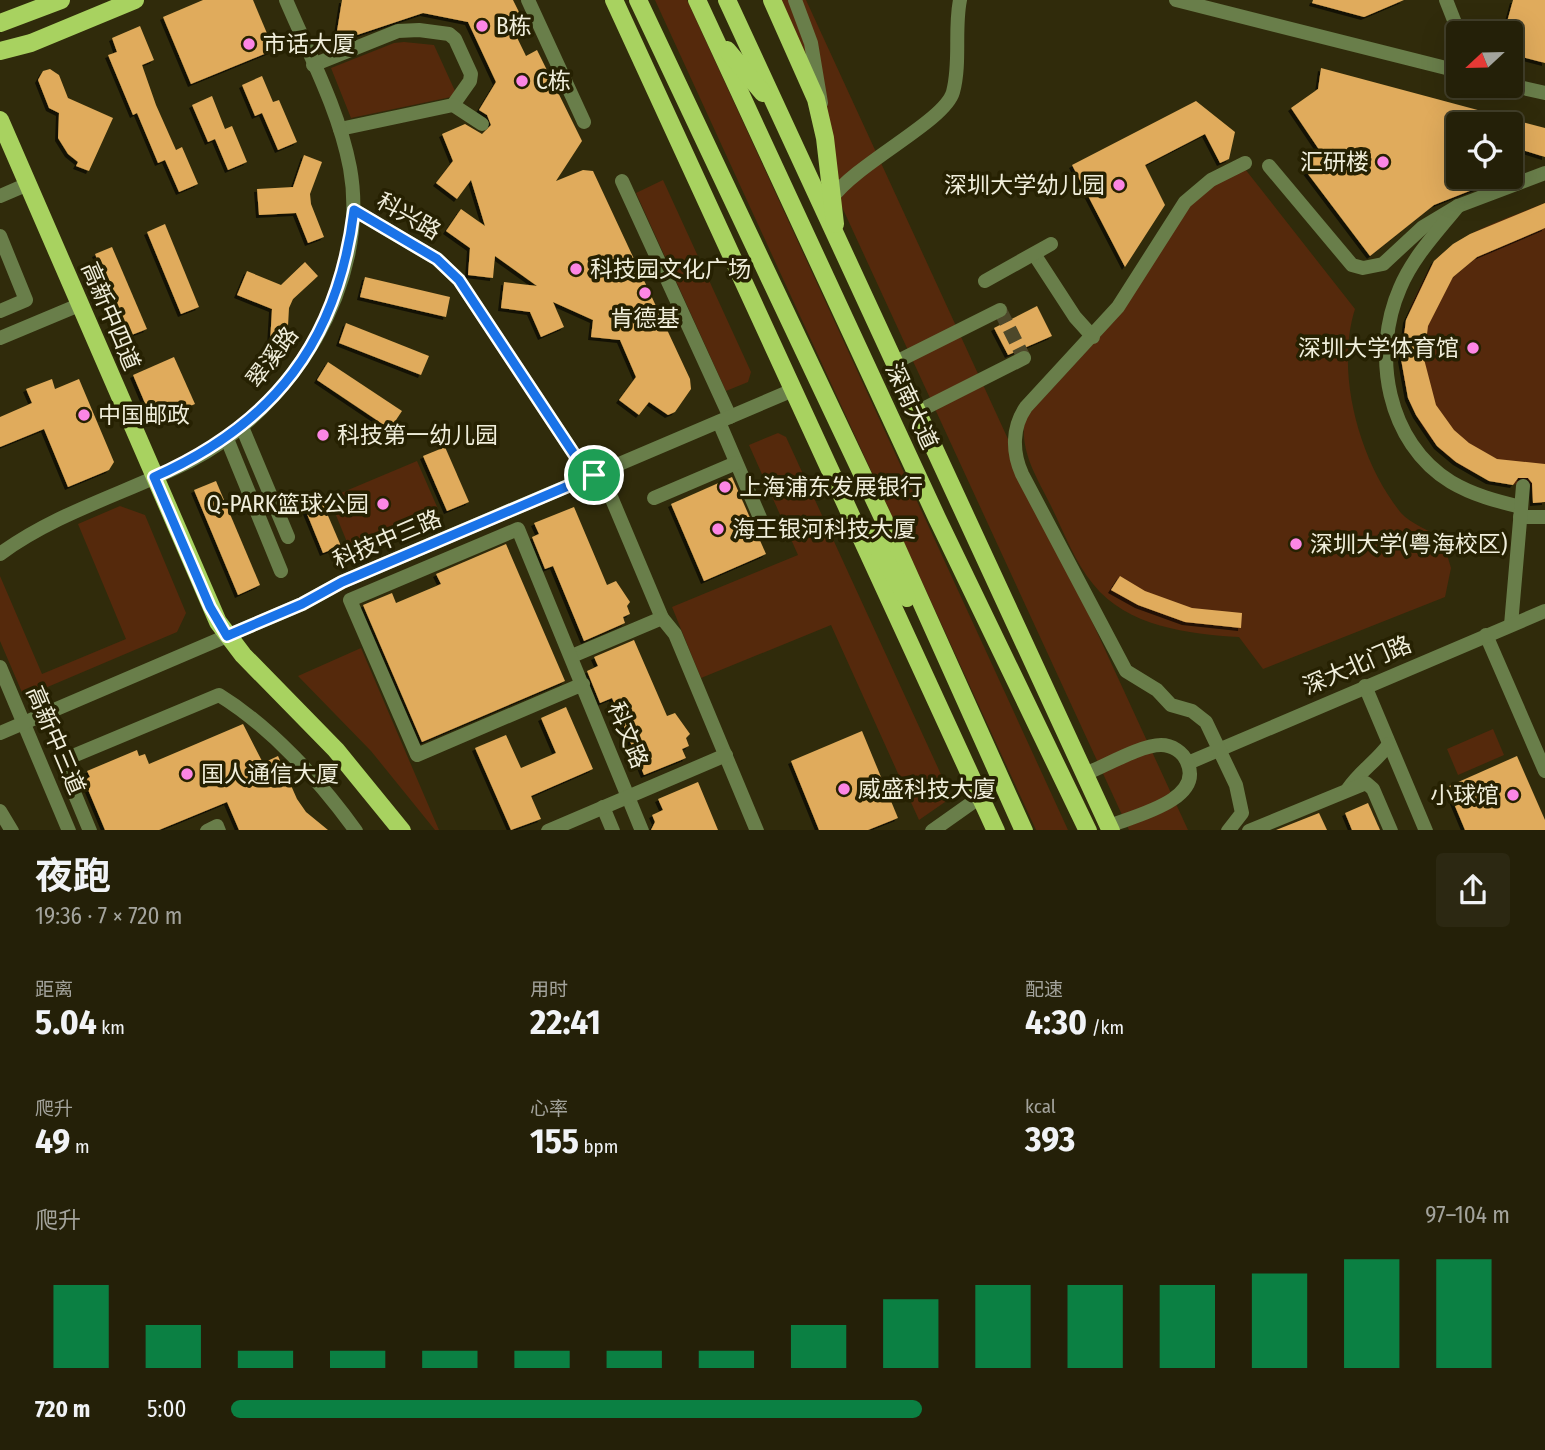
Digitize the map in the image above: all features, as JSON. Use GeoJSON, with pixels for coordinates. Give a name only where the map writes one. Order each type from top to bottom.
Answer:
{"type":"FeatureCollection","features":[{"type":"Feature","properties":{"kind":"main road"},"geometry":{"type":"LineString","coordinates":[[0,23],[61,0]]}},
{"type":"Feature","properties":{"kind":"main road"},"geometry":{"type":"LineString","coordinates":[[0,51],[31,43],[134,0]]}},
{"type":"Feature","properties":{"kind":"main road"},"geometry":{"type":"LineString","coordinates":[[638,0],[892,537],[950,672],[1024,830]]}},
{"type":"Feature","properties":{"kind":"main road","name":"深南大道"},"geometry":{"type":"LineString","coordinates":[[697,0],[937,518],[1088,830]]}},
{"type":"Feature","properties":{"kind":"main road"},"geometry":{"type":"LineString","coordinates":[[727,0],[1110,829]]}},
{"type":"Feature","properties":{"kind":"main road"},"geometry":{"type":"LineString","coordinates":[[772,0],[804,67],[825,138],[836,238]]}},
{"type":"Feature","properties":{"kind":"main road"},"geometry":{"type":"LineString","coordinates":[[615,4],[996,830]]}},
{"type":"Feature","properties":{"kind":"main road"},"geometry":{"type":"LineString","coordinates":[[712,31],[779,112]]}},
{"type":"Feature","properties":{"kind":"main road"},"geometry":{"type":"LineString","coordinates":[[692,114],[742,279]]}},
{"type":"Feature","properties":{"kind":"main road","name":"高新中四道"},"geometry":{"type":"LineString","coordinates":[[0,120],[210,607],[227,636],[336,750],[401,830]]}},
{"type":"Feature","properties":{"kind":"main road"},"geometry":{"type":"LineString","coordinates":[[927,435],[1000,647]]}},
{"type":"Feature","properties":{"kind":"main road"},"geometry":{"type":"LineString","coordinates":[[816,440],[950,672]]}},
{"type":"Feature","properties":{"kind":"street","name":"科兴路"},"geometry":{"type":"LineString","coordinates":[[286,0],[340,129],[349,168],[354,210],[449,268],[580,463],[606,485],[662,618],[675,634],[757,830]]}},
{"type":"Feature","properties":{"kind":"street"},"geometry":{"type":"LineString","coordinates":[[528,0],[584,122]]}},
{"type":"Feature","properties":{"kind":"street"},"geometry":{"type":"LineString","coordinates":[[795,0],[811,43],[825,138]]}},
{"type":"Feature","properties":{"kind":"street"},"geometry":{"type":"LineString","coordinates":[[832,198],[852,175],[943,111],[953,95],[960,0]]}},
{"type":"Feature","properties":{"kind":"street"},"geometry":{"type":"LineString","coordinates":[[1176,0],[1217,6],[1446,68]]}},
{"type":"Feature","properties":{"kind":"street"},"geometry":{"type":"LineString","coordinates":[[1446,0],[1454,21]]}},
{"type":"Feature","properties":{"kind":"street"},"geometry":{"type":"LineString","coordinates":[[313,65],[398,31],[419,30],[449,34],[455,38],[471,74],[470,81],[453,105],[340,129]]}},
{"type":"Feature","properties":{"kind":"street"},"geometry":{"type":"LineString","coordinates":[[1523,88],[1545,93]]}},
{"type":"Feature","properties":{"kind":"street"},"geometry":{"type":"LineString","coordinates":[[453,105],[482,124]]}},
{"type":"Feature","properties":{"kind":"street"},"geometry":{"type":"LineString","coordinates":[[1233,828],[1242,813],[1241,798],[1220,749],[1200,716],[1171,705],[1157,690],[1126,671],[1083,596],[1017,463],[1016,432],[1019,417],[1093,337],[1125,297],[1185,202],[1211,180],[1245,163]]}},
{"type":"Feature","properties":{"kind":"street"},"geometry":{"type":"LineString","coordinates":[[1269,166],[1352,265],[1363,268],[1383,264],[1423,227],[1458,206],[1545,173]]}},
{"type":"Feature","properties":{"kind":"street"},"geometry":{"type":"LineString","coordinates":[[622,181],[725,419],[736,463],[761,520]]}},
{"type":"Feature","properties":{"kind":"street"},"geometry":{"type":"LineString","coordinates":[[0,196],[28,184]]}},
{"type":"Feature","properties":{"kind":"street"},"geometry":{"type":"LineString","coordinates":[[1458,206],[1412,265],[1399,289],[1386,342],[1388,384],[1405,431],[1430,465],[1449,481],[1469,492],[1521,512],[1545,517]]}},
{"type":"Feature","properties":{"kind":"street","name":"翠溪路"},"geometry":{"type":"LineString","coordinates":[[0,554],[40,528],[154,477],[227,439],[242,427],[294,371],[323,326],[347,256],[354,210]]}},
{"type":"Feature","properties":{"kind":"street"},"geometry":{"type":"LineString","coordinates":[[0,236],[26,300],[0,312]]}},
{"type":"Feature","properties":{"kind":"street"},"geometry":{"type":"LineString","coordinates":[[985,281],[1051,244]]}},
{"type":"Feature","properties":{"kind":"street"},"geometry":{"type":"LineString","coordinates":[[1034,254],[1075,317],[1093,337]]}},
{"type":"Feature","properties":{"kind":"street"},"geometry":{"type":"LineString","coordinates":[[0,338],[79,304]]}},
{"type":"Feature","properties":{"kind":"street"},"geometry":{"type":"LineString","coordinates":[[894,363],[1000,310]]}},
{"type":"Feature","properties":{"kind":"street"},"geometry":{"type":"LineString","coordinates":[[917,412],[1024,358]]}},
{"type":"Feature","properties":{"kind":"street","name":"科技中三路"},"geometry":{"type":"LineString","coordinates":[[0,733],[302,604],[342,582],[793,390]]}},
{"type":"Feature","properties":{"kind":"street"},"geometry":{"type":"LineString","coordinates":[[242,427],[288,537]]}},
{"type":"Feature","properties":{"kind":"street"},"geometry":{"type":"LineString","coordinates":[[227,439],[281,570]]}},
{"type":"Feature","properties":{"kind":"street"},"geometry":{"type":"LineString","coordinates":[[654,498],[736,463]]}},
{"type":"Feature","properties":{"kind":"street"},"geometry":{"type":"LineString","coordinates":[[1511,625],[1523,485]]}},
{"type":"Feature","properties":{"kind":"street"},"geometry":{"type":"LineString","coordinates":[[263,527],[281,520]]}},
{"type":"Feature","properties":{"kind":"street","name":"科文路"},"geometry":{"type":"LineString","coordinates":[[583,684],[417,755],[350,600],[517,529],[572,656],[642,830]]}},
{"type":"Feature","properties":{"kind":"street","name":"深大北门路"},"geometry":{"type":"LineString","coordinates":[[1188,762],[1545,611]]}},
{"type":"Feature","properties":{"kind":"street"},"geometry":{"type":"LineString","coordinates":[[572,656],[662,618]]}},
{"type":"Feature","properties":{"kind":"street"},"geometry":{"type":"LineString","coordinates":[[1486,635],[1545,771]]}},
{"type":"Feature","properties":{"kind":"street","name":"高新中三道"},"geometry":{"type":"LineString","coordinates":[[0,667],[69,830]]}},
{"type":"Feature","properties":{"kind":"street"},"geometry":{"type":"LineString","coordinates":[[1365,686],[1426,830]]}},
{"type":"Feature","properties":{"kind":"street"},"geometry":{"type":"LineString","coordinates":[[90,830],[61,761],[219,695],[241,709],[317,782],[355,830]]}},
{"type":"Feature","properties":{"kind":"street"},"geometry":{"type":"LineString","coordinates":[[1348,789],[1358,774],[1379,758],[1389,744]]}},
{"type":"Feature","properties":{"kind":"street"},"geometry":{"type":"LineString","coordinates":[[1085,774],[1157,745],[1173,747],[1188,762],[1190,778],[1179,797],[1110,829]]}},
{"type":"Feature","properties":{"kind":"street"},"geometry":{"type":"LineString","coordinates":[[550,830],[726,755]]}},
{"type":"Feature","properties":{"kind":"street"},"geometry":{"type":"LineString","coordinates":[[1252,830],[1362,783],[1370,785],[1391,830]]}},
{"type":"Feature","properties":{"kind":"street"},"geometry":{"type":"LineString","coordinates":[[933,830],[980,797]]}},
{"type":"Feature","properties":{"kind":"street"},"geometry":{"type":"LineString","coordinates":[[603,807],[613,830]]}},
{"type":"Feature","properties":{"kind":"street"},"geometry":{"type":"LineString","coordinates":[[0,811],[11,830]]}},
{"type":"Feature","properties":{"kind":"shaded area"},"geometry":{"type":"Polygon","coordinates":[[[655,0],[687,0],[1068,830],[1036,830],[655,0]]]}},
{"type":"Feature","properties":{"kind":"shaded area"},"geometry":{"type":"Polygon","coordinates":[[[780,0],[806,0],[1188,830],[1129,830],[836,194],[780,0]]]}},
{"type":"Feature","properties":{"kind":"shaded area"},"geometry":{"type":"Polygon","coordinates":[[[394,43],[434,45],[455,91],[451,97],[351,118],[331,68],[394,43]]]}},
{"type":"Feature","properties":{"kind":"shaded area"},"geometry":{"type":"Polygon","coordinates":[[[1245,169],[1355,309],[1348,360],[1350,388],[1363,442],[1373,468],[1401,513],[1442,538],[1451,568],[1445,597],[1263,669],[1239,637],[1200,634],[1160,626],[1123,610],[1107,598],[1086,575],[1069,545],[1034,473],[1024,441],[1025,418],[1117,318],[1178,220],[1205,187],[1245,169]]]}},
{"type":"Feature","properties":{"kind":"shaded area"},"geometry":{"type":"Polygon","coordinates":[[[663,180],[751,372],[748,382],[726,391],[636,193],[663,180]]]}},
{"type":"Feature","properties":{"kind":"shaded area","name":"深圳大学体育馆"},"geometry":{"type":"Polygon","coordinates":[[[1545,203],[1545,502],[1533,503],[1531,485],[1495,481],[1464,468],[1438,447],[1419,421],[1407,391],[1402,358],[1405,324],[1418,291],[1434,262],[1474,232],[1545,203]]]}},
{"type":"Feature","properties":{"kind":"shaded area"},"geometry":{"type":"Polygon","coordinates":[[[778,433],[786,437],[950,794],[945,802],[919,820],[831,625],[701,678],[672,607],[798,555],[749,445],[778,433]]]}},
{"type":"Feature","properties":{"kind":"shaded area","name":"Q-PARK篮球公园"},"geometry":{"type":"Polygon","coordinates":[[[417,461],[438,509],[349,547],[329,498],[417,461]]]}},
{"type":"Feature","properties":{"kind":"shaded area"},"geometry":{"type":"Polygon","coordinates":[[[120,506],[145,515],[186,613],[177,632],[24,697],[0,641],[0,576],[42,674],[126,639],[78,524],[120,506]]]}},
{"type":"Feature","properties":{"kind":"shaded area"},"geometry":{"type":"Polygon","coordinates":[[[361,648],[439,830],[435,830],[371,751],[298,676],[361,648]]]}},
{"type":"Feature","properties":{"kind":"shaded area"},"geometry":{"type":"Polygon","coordinates":[[[1493,729],[1504,755],[1458,775],[1447,749],[1493,729]]]}},
{"type":"Feature","properties":{"kind":"building","name":"市话大厦"},"geometry":{"type":"Polygon","coordinates":[[[203,0],[253,0],[274,50],[191,84],[163,17],[203,0]]]}},
{"type":"Feature","properties":{"kind":"building","name":"科技园文化广场"},"geometry":{"type":"Polygon","coordinates":[[[342,0],[513,0],[520,14],[508,19],[526,56],[537,50],[582,141],[556,181],[583,170],[593,171],[690,379],[691,389],[675,412],[668,415],[649,402],[639,415],[619,400],[636,377],[620,340],[591,337],[593,320],[553,302],[564,327],[541,337],[530,312],[501,308],[504,282],[537,286],[495,256],[493,278],[468,275],[470,248],[446,231],[461,209],[485,226],[471,180],[457,199],[436,183],[453,161],[442,134],[465,124],[482,134],[491,125],[487,115],[479,110],[496,82],[468,22],[423,13],[357,35],[337,31],[342,0]]]}},
{"type":"Feature","properties":{"kind":"building"},"geometry":{"type":"Polygon","coordinates":[[[1313,0],[1404,0],[1364,17],[1312,3],[1313,0]]]}},
{"type":"Feature","properties":{"kind":"building"},"geometry":{"type":"Polygon","coordinates":[[[1513,0],[1545,0],[1545,63],[1523,57],[1523,21],[1507,21],[1513,0]]]}},
{"type":"Feature","properties":{"kind":"building"},"geometry":{"type":"Polygon","coordinates":[[[140,26],[154,60],[142,65],[156,105],[176,150],[182,147],[198,184],[179,192],[165,160],[158,163],[137,113],[133,115],[108,55],[117,52],[112,38],[140,26]]]}},
{"type":"Feature","properties":{"kind":"building","name":"汇研楼"},"geometry":{"type":"Polygon","coordinates":[[[1321,68],[1485,112],[1446,112],[1446,189],[1475,189],[1434,205],[1370,256],[1302,166],[1320,151],[1291,108],[1318,89],[1321,68]]]}},
{"type":"Feature","properties":{"kind":"building"},"geometry":{"type":"Polygon","coordinates":[[[50,69],[59,75],[68,98],[113,118],[89,171],[76,166],[78,162],[68,154],[58,138],[59,113],[49,108],[38,80],[43,71],[50,69]]]}},
{"type":"Feature","properties":{"kind":"building"},"geometry":{"type":"Polygon","coordinates":[[[262,76],[273,102],[279,100],[297,142],[278,150],[262,113],[255,116],[242,85],[262,76]]]}},
{"type":"Feature","properties":{"kind":"building"},"geometry":{"type":"Polygon","coordinates":[[[212,96],[225,129],[232,126],[247,162],[228,170],[215,139],[208,142],[192,105],[212,96]]]}},
{"type":"Feature","properties":{"kind":"building","name":"深圳大学幼儿园"},"geometry":{"type":"Polygon","coordinates":[[[1196,101],[1235,132],[1229,159],[1220,163],[1205,134],[1145,165],[1165,205],[1125,267],[1072,165],[1196,101]]]}},
{"type":"Feature","properties":{"kind":"building","name":"汇研楼"},"geometry":{"type":"Polygon","coordinates":[[[1523,122],[1545,128],[1545,157],[1523,150],[1523,122]]]}},
{"type":"Feature","properties":{"kind":"building"},"geometry":{"type":"Polygon","coordinates":[[[304,155],[322,162],[310,194],[311,204],[324,237],[308,243],[296,213],[259,215],[257,189],[293,187],[304,155]]]}},
{"type":"Feature","properties":{"kind":"building"},"geometry":{"type":"Polygon","coordinates":[[[1545,203],[1545,228],[1477,257],[1453,277],[1428,326],[1424,359],[1436,405],[1454,430],[1469,443],[1497,459],[1545,464],[1545,502],[1533,503],[1532,483],[1528,478],[1518,478],[1513,485],[1489,481],[1456,462],[1437,446],[1408,398],[1401,359],[1406,320],[1434,261],[1453,244],[1470,234],[1545,203]]]}},
{"type":"Feature","properties":{"kind":"building"},"geometry":{"type":"Polygon","coordinates":[[[165,224],[199,307],[181,314],[147,232],[165,224]]]}},
{"type":"Feature","properties":{"kind":"building"},"geometry":{"type":"Polygon","coordinates":[[[112,247],[147,329],[129,336],[95,254],[112,247]]]}},
{"type":"Feature","properties":{"kind":"building"},"geometry":{"type":"Polygon","coordinates":[[[305,262],[318,276],[293,299],[289,308],[287,344],[270,343],[272,309],[237,295],[247,271],[281,285],[305,262]]]}},
{"type":"Feature","properties":{"kind":"building"},"geometry":{"type":"Polygon","coordinates":[[[365,277],[450,297],[446,317],[360,297],[365,277]]]}},
{"type":"Feature","properties":{"kind":"building"},"geometry":{"type":"Polygon","coordinates":[[[1037,306],[1052,336],[1008,355],[994,328],[1037,306]]]}},
{"type":"Feature","properties":{"kind":"building"},"geometry":{"type":"Polygon","coordinates":[[[346,323],[429,356],[421,375],[339,343],[346,323]]]}},
{"type":"Feature","properties":{"kind":"building"},"geometry":{"type":"Polygon","coordinates":[[[174,357],[195,404],[153,422],[133,375],[174,357]]]}},
{"type":"Feature","properties":{"kind":"building"},"geometry":{"type":"Polygon","coordinates":[[[328,362],[402,411],[390,429],[317,380],[328,362]]]}},
{"type":"Feature","properties":{"kind":"building"},"geometry":{"type":"Polygon","coordinates":[[[52,379],[55,389],[79,379],[114,462],[109,470],[68,487],[44,429],[0,447],[0,417],[32,403],[26,389],[52,379]]]}},
{"type":"Feature","properties":{"kind":"building"},"geometry":{"type":"Polygon","coordinates":[[[445,447],[469,502],[447,511],[423,456],[445,447]]]}},
{"type":"Feature","properties":{"kind":"building","name":"海王银河科技大厦"},"geometry":{"type":"Polygon","coordinates":[[[732,477],[766,554],[704,581],[671,504],[732,477]]]}},
{"type":"Feature","properties":{"kind":"building"},"geometry":{"type":"Polygon","coordinates":[[[216,481],[260,585],[238,595],[194,490],[216,481]]]}},
{"type":"Feature","properties":{"kind":"building"},"geometry":{"type":"Polygon","coordinates":[[[320,497],[341,546],[323,553],[303,504],[320,497]]]}},
{"type":"Feature","properties":{"kind":"building"},"geometry":{"type":"Polygon","coordinates":[[[574,507],[607,585],[616,581],[630,602],[627,606],[630,614],[623,617],[625,623],[584,641],[553,566],[545,569],[532,537],[539,534],[534,523],[574,507]]]}},
{"type":"Feature","properties":{"kind":"building"},"geometry":{"type":"Polygon","coordinates":[[[506,544],[565,681],[422,742],[363,605],[392,593],[396,603],[441,584],[436,574],[506,544]]]}},
{"type":"Feature","properties":{"kind":"building"},"geometry":{"type":"Polygon","coordinates":[[[1120,576],[1145,591],[1192,608],[1242,613],[1241,628],[1185,622],[1138,605],[1111,590],[1120,576]]]}},
{"type":"Feature","properties":{"kind":"building"},"geometry":{"type":"Polygon","coordinates":[[[634,640],[667,716],[675,713],[690,734],[686,738],[689,746],[682,749],[686,758],[644,775],[612,698],[600,703],[587,671],[598,666],[594,657],[634,640]]]}},
{"type":"Feature","properties":{"kind":"building"},"geometry":{"type":"Polygon","coordinates":[[[566,707],[593,769],[531,796],[541,819],[511,830],[475,748],[506,735],[521,768],[556,753],[541,718],[566,707]]]}},
{"type":"Feature","properties":{"kind":"building","name":"国人通信大厦"},"geometry":{"type":"Polygon","coordinates":[[[243,724],[263,763],[278,756],[297,799],[306,812],[328,830],[239,830],[227,802],[159,830],[105,830],[84,780],[90,777],[87,771],[137,750],[139,756],[145,754],[149,764],[243,724]]]}},
{"type":"Feature","properties":{"kind":"building","name":"威盛科技大廈"},"geometry":{"type":"Polygon","coordinates":[[[862,731],[898,818],[868,830],[819,830],[791,761],[862,731]]]}},
{"type":"Feature","properties":{"kind":"building"},"geometry":{"type":"Polygon","coordinates":[[[1517,756],[1545,820],[1545,830],[1465,830],[1447,787],[1517,756]]]}},
{"type":"Feature","properties":{"kind":"building"},"geometry":{"type":"Polygon","coordinates":[[[698,782],[718,830],[651,830],[655,822],[652,815],[663,810],[658,799],[698,782]]]}},
{"type":"Feature","properties":{"kind":"building"},"geometry":{"type":"Polygon","coordinates":[[[1368,803],[1380,830],[1352,830],[1345,813],[1368,803]]]}},
{"type":"Feature","properties":{"kind":"building"},"geometry":{"type":"Polygon","coordinates":[[[1319,813],[1327,830],[1276,830],[1319,813]]]}},
{"type":"Feature","properties":{"kind":"tunnel"},"geometry":{"type":"LineString","coordinates":[[1000,310],[1024,358]]}},
{"type":"Feature","properties":{"kind":"place","name":"B栋"},"geometry":{"type":"Point","coordinates":[482,26]}},
{"type":"Feature","properties":{"kind":"place","name":"市话大厦"},"geometry":{"type":"Point","coordinates":[249,44]}},
{"type":"Feature","properties":{"kind":"place","name":"C栋"},"geometry":{"type":"Point","coordinates":[522,81]}},
{"type":"Feature","properties":{"kind":"place","name":"汇研楼"},"geometry":{"type":"Point","coordinates":[1383,162]}},
{"type":"Feature","properties":{"kind":"place","name":"深圳大学幼儿园"},"geometry":{"type":"Point","coordinates":[1119,185]}},
{"type":"Feature","properties":{"kind":"place","name":"科技园文化广场"},"geometry":{"type":"Point","coordinates":[576,269]}},
{"type":"Feature","properties":{"kind":"place","name":"肯德基"},"geometry":{"type":"Point","coordinates":[645,293]}},
{"type":"Feature","properties":{"kind":"place","name":"深圳大学体育馆"},"geometry":{"type":"Point","coordinates":[1473,348]}},
{"type":"Feature","properties":{"kind":"place","name":"中国邮政"},"geometry":{"type":"Point","coordinates":[84,415]}},
{"type":"Feature","properties":{"kind":"place","name":"科技第一幼儿园"},"geometry":{"type":"Point","coordinates":[323,435]}},
{"type":"Feature","properties":{"kind":"place","name":"上海浦东发展银行"},"geometry":{"type":"Point","coordinates":[725,487]}},
{"type":"Feature","properties":{"kind":"place","name":"Q-PARK篮球公园"},"geometry":{"type":"Point","coordinates":[383,504]}},
{"type":"Feature","properties":{"kind":"place","name":"海王银河科技大厦"},"geometry":{"type":"Point","coordinates":[718,529]}},
{"type":"Feature","properties":{"kind":"place","name":"深圳大学(粤海校区)"},"geometry":{"type":"Point","coordinates":[1296,544]}},
{"type":"Feature","properties":{"kind":"place","name":"国人通信大厦"},"geometry":{"type":"Point","coordinates":[187,774]}},
{"type":"Feature","properties":{"kind":"place","name":"威盛科技大廈"},"geometry":{"type":"Point","coordinates":[844,789]}},
{"type":"Feature","properties":{"kind":"place","name":"小球馆"},"geometry":{"type":"Point","coordinates":[1513,795]}},
{"type":"Feature","properties":{"kind":"route"},"geometry":{"type":"LineString","coordinates":[[354,210],[449,268],[580,463],[594,475],[342,582],[302,604],[227,636],[210,607],[154,477],[207,452],[233,435],[254,417],[294,371],[323,326],[333,303],[347,256],[354,210]]}}]}
